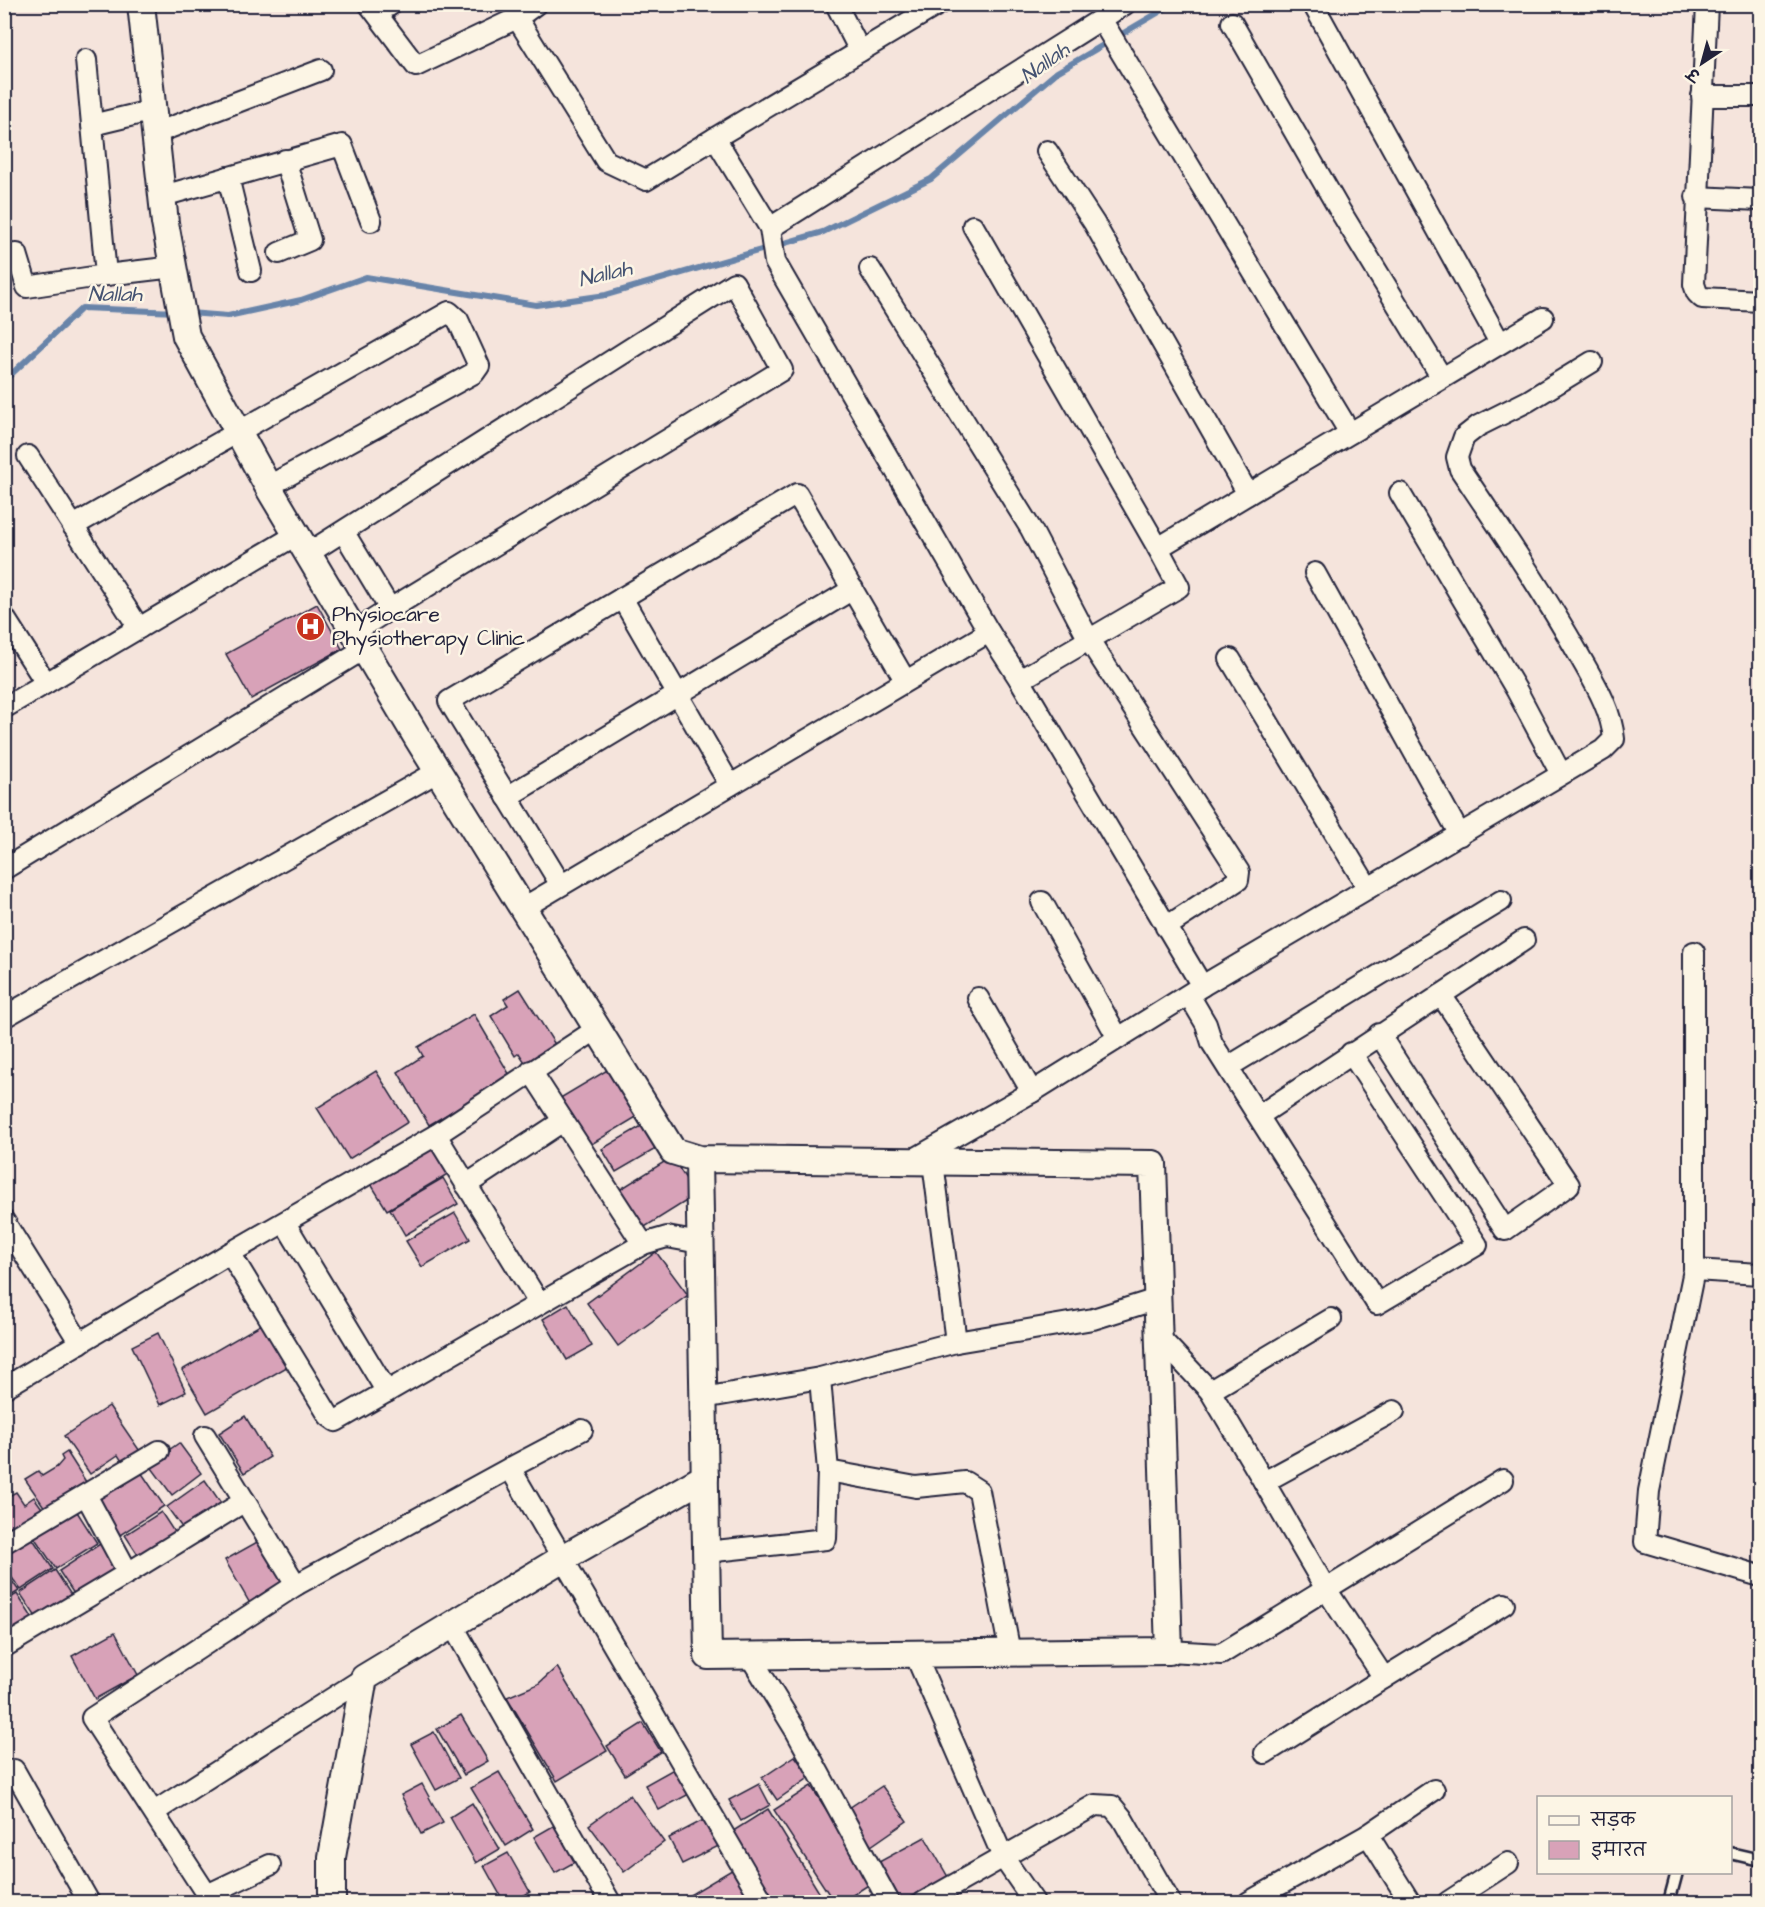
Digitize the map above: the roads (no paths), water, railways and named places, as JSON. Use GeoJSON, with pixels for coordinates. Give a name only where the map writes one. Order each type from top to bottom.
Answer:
{"type":"FeatureCollection","features":[{"type":"Feature","properties":{"kind":"street"},"geometry":{"type":"LineString","coordinates":[[141,4],[163,196],[186,336],[236,431],[437,771],[673,1151],[699,1160],[1153,1164],[1169,1651]]}},
{"type":"Feature","properties":{"kind":"street"},"geometry":{"type":"LineString","coordinates":[[383,5],[416,66],[517,18],[536,4]]}},
{"type":"Feature","properties":{"kind":"street"},"geometry":{"type":"LineString","coordinates":[[836,4],[860,51]]}},
{"type":"Feature","properties":{"kind":"street"},"geometry":{"type":"LineString","coordinates":[[517,18],[606,161],[646,180],[939,4]]}},
{"type":"Feature","properties":{"kind":"street"},"geometry":{"type":"LineString","coordinates":[[770,228],[1125,4]]}},
{"type":"Feature","properties":{"kind":"street"},"geometry":{"type":"LineString","coordinates":[[1313,4],[1500,343]]}},
{"type":"Feature","properties":{"kind":"street"},"geometry":{"type":"LineString","coordinates":[[1707,4],[1696,197],[1694,284],[1697,293],[1702,298],[1761,302]]}},
{"type":"Feature","properties":{"kind":"street"},"geometry":{"type":"LineString","coordinates":[[1101,19],[1350,433]]}},
{"type":"Feature","properties":{"kind":"street"},"geometry":{"type":"LineString","coordinates":[[1232,23],[1339,209],[1442,378]]}},
{"type":"Feature","properties":{"kind":"street"},"geometry":{"type":"LineString","coordinates":[[86,60],[105,275]]}},
{"type":"Feature","properties":{"kind":"street"},"geometry":{"type":"LineString","coordinates":[[92,125],[155,121],[321,70]]}},
{"type":"Feature","properties":{"kind":"street"},"geometry":{"type":"LineString","coordinates":[[1702,96],[1761,96]]}},
{"type":"Feature","properties":{"kind":"street"},"geometry":{"type":"LineString","coordinates":[[715,138],[770,228],[775,262],[989,632],[1020,680],[1166,927],[1190,994],[1206,1024],[1212,1043],[1260,1115],[1377,1304],[1505,1230],[1569,1185],[1441,995]]}},
{"type":"Feature","properties":{"kind":"street"},"geometry":{"type":"LineString","coordinates":[[163,196],[342,145],[371,221]]}},
{"type":"Feature","properties":{"kind":"street"},"geometry":{"type":"LineString","coordinates":[[1047,151],[1094,223],[1248,494]]}},
{"type":"Feature","properties":{"kind":"street"},"geometry":{"type":"LineString","coordinates":[[279,253],[310,240],[285,160]]}},
{"type":"Feature","properties":{"kind":"street"},"geometry":{"type":"LineString","coordinates":[[228,177],[251,271]]}},
{"type":"Feature","properties":{"kind":"street"},"geometry":{"type":"LineString","coordinates":[[1696,197],[1761,200]]}},
{"type":"Feature","properties":{"kind":"street"},"geometry":{"type":"LineString","coordinates":[[973,226],[1179,587],[1020,680]]}},
{"type":"Feature","properties":{"kind":"street"},"geometry":{"type":"LineString","coordinates":[[4,255],[17,254],[27,287],[174,267]]}},
{"type":"Feature","properties":{"kind":"street"},"geometry":{"type":"LineString","coordinates":[[870,269],[1031,529],[1089,640],[1239,872],[1238,880],[1166,927]]}},
{"type":"Feature","properties":{"kind":"street"},"geometry":{"type":"LineString","coordinates":[[4,708],[139,628],[302,544],[343,531],[734,283],[782,370],[390,609],[359,640],[4,868]]}},
{"type":"Feature","properties":{"kind":"street"},"geometry":{"type":"LineString","coordinates":[[73,526],[236,431],[449,312],[458,320],[479,366],[474,373],[268,486]]}},
{"type":"Feature","properties":{"kind":"street"},"geometry":{"type":"LineString","coordinates":[[1158,548],[1543,318]]}},
{"type":"Feature","properties":{"kind":"street"},"geometry":{"type":"LineString","coordinates":[[922,1162],[1118,1038],[1602,750],[1614,739],[1612,722],[1600,694],[1559,619],[1460,469],[1457,457],[1464,437],[1478,426],[1528,401],[1592,362]]}},
{"type":"Feature","properties":{"kind":"street"},"geometry":{"type":"LineString","coordinates":[[28,456],[139,628]]}},
{"type":"Feature","properties":{"kind":"street"},"geometry":{"type":"LineString","coordinates":[[1400,493],[1561,774]]}},
{"type":"Feature","properties":{"kind":"street"},"geometry":{"type":"LineString","coordinates":[[561,885],[449,701],[797,494],[905,680]]}},
{"type":"Feature","properties":{"kind":"street"},"geometry":{"type":"LineString","coordinates":[[343,531],[390,609]]}},
{"type":"Feature","properties":{"kind":"street"},"geometry":{"type":"LineString","coordinates":[[1315,573],[1460,835]]}},
{"type":"Feature","properties":{"kind":"street"},"geometry":{"type":"LineString","coordinates":[[507,796],[854,589]]}},
{"type":"Feature","properties":{"kind":"street"},"geometry":{"type":"LineString","coordinates":[[622,598],[730,785]]}},
{"type":"Feature","properties":{"kind":"street"},"geometry":{"type":"LineString","coordinates":[[4,617],[45,683]]}},
{"type":"Feature","properties":{"kind":"street"},"geometry":{"type":"LineString","coordinates":[[523,908],[989,632]]}},
{"type":"Feature","properties":{"kind":"street"},"geometry":{"type":"LineString","coordinates":[[1230,658],[1368,888]]}},
{"type":"Feature","properties":{"kind":"street"},"geometry":{"type":"LineString","coordinates":[[4,1017],[437,771]]}},
{"type":"Feature","properties":{"kind":"street"},"geometry":{"type":"LineString","coordinates":[[1227,1066],[1501,901]]}},
{"type":"Feature","properties":{"kind":"street"},"geometry":{"type":"LineString","coordinates":[[1042,902],[1118,1038]]}},
{"type":"Feature","properties":{"kind":"street"},"geometry":{"type":"LineString","coordinates":[[1260,1115],[1524,940]]}},
{"type":"Feature","properties":{"kind":"street"},"geometry":{"type":"LineString","coordinates":[[1694,952],[1694,1270],[1649,1491],[1646,1542],[1761,1576]]}},
{"type":"Feature","properties":{"kind":"street"},"geometry":{"type":"LineString","coordinates":[[978,999],[1032,1092]]}},
{"type":"Feature","properties":{"kind":"street"},"geometry":{"type":"LineString","coordinates":[[4,1388],[230,1253],[436,1135],[597,1029]]}},
{"type":"Feature","properties":{"kind":"street"},"geometry":{"type":"LineString","coordinates":[[1379,1034],[1505,1230]]}},
{"type":"Feature","properties":{"kind":"street"},"geometry":{"type":"LineString","coordinates":[[1351,1053],[1477,1245]]}},
{"type":"Feature","properties":{"kind":"street"},"geometry":{"type":"LineString","coordinates":[[531,1071],[643,1244]]}},
{"type":"Feature","properties":{"kind":"street"},"geometry":{"type":"LineString","coordinates":[[466,1185],[563,1121]]}},
{"type":"Feature","properties":{"kind":"street"},"geometry":{"type":"LineString","coordinates":[[436,1135],[539,1303]]}},
{"type":"Feature","properties":{"kind":"street"},"geometry":{"type":"LineString","coordinates":[[699,1160],[708,1656],[1169,1651],[1221,1654],[1503,1480]]}},
{"type":"Feature","properties":{"kind":"street"},"geometry":{"type":"LineString","coordinates":[[922,1162],[956,1342]]}},
{"type":"Feature","properties":{"kind":"street"},"geometry":{"type":"LineString","coordinates":[[4,1221],[80,1343]]}},
{"type":"Feature","properties":{"kind":"street"},"geometry":{"type":"LineString","coordinates":[[285,1223],[387,1392]]}},
{"type":"Feature","properties":{"kind":"street"},"geometry":{"type":"LineString","coordinates":[[230,1253],[329,1416],[336,1421],[643,1244],[667,1237],[700,1243]]}},
{"type":"Feature","properties":{"kind":"street"},"geometry":{"type":"LineString","coordinates":[[1694,1270],[1761,1274]]}},
{"type":"Feature","properties":{"kind":"street"},"geometry":{"type":"LineString","coordinates":[[703,1398],[820,1378],[956,1342],[1092,1319],[1157,1299]]}},
{"type":"Feature","properties":{"kind":"street"},"geometry":{"type":"LineString","coordinates":[[1210,1391],[1331,1319]]}},
{"type":"Feature","properties":{"kind":"street"},"geometry":{"type":"LineString","coordinates":[[1158,1336],[1210,1391],[1326,1589],[1384,1678]]}},
{"type":"Feature","properties":{"kind":"street"},"geometry":{"type":"LineString","coordinates":[[706,1552],[826,1539],[828,1471],[820,1378]]}},
{"type":"Feature","properties":{"kind":"street"},"geometry":{"type":"LineString","coordinates":[[1264,1482],[1394,1411]]}},
{"type":"Feature","properties":{"kind":"street"},"geometry":{"type":"LineString","coordinates":[[270,1865],[207,1899],[154,1812],[92,1718],[296,1585],[582,1430]]}},
{"type":"Feature","properties":{"kind":"street"},"geometry":{"type":"LineString","coordinates":[[206,1436],[296,1585]]}},
{"type":"Feature","properties":{"kind":"street"},"geometry":{"type":"LineString","coordinates":[[4,1543],[159,1451]]}},
{"type":"Feature","properties":{"kind":"street"},"geometry":{"type":"LineString","coordinates":[[510,1468],[763,1902]]}},
{"type":"Feature","properties":{"kind":"street"},"geometry":{"type":"LineString","coordinates":[[828,1471],[916,1487],[965,1482],[979,1491],[1010,1653]]}},
{"type":"Feature","properties":{"kind":"street"},"geometry":{"type":"LineString","coordinates":[[154,1812],[364,1678],[453,1626],[563,1557],[705,1477]]}},
{"type":"Feature","properties":{"kind":"street"},"geometry":{"type":"LineString","coordinates":[[86,1495],[128,1573]]}},
{"type":"Feature","properties":{"kind":"street"},"geometry":{"type":"LineString","coordinates":[[4,1647],[245,1502]]}},
{"type":"Feature","properties":{"kind":"street"},"geometry":{"type":"LineString","coordinates":[[1265,1753],[1504,1604]]}},
{"type":"Feature","properties":{"kind":"street"},"geometry":{"type":"LineString","coordinates":[[453,1626],[610,1902]]}},
{"type":"Feature","properties":{"kind":"street"},"geometry":{"type":"LineString","coordinates":[[915,1654],[1003,1857],[1034,1902]]}},
{"type":"Feature","properties":{"kind":"street"},"geometry":{"type":"LineString","coordinates":[[750,1656],[796,1731],[887,1902]]}},
{"type":"Feature","properties":{"kind":"street"},"geometry":{"type":"LineString","coordinates":[[332,1902],[332,1857],[364,1678]]}},
{"type":"Feature","properties":{"kind":"street"},"geometry":{"type":"LineString","coordinates":[[14,1770],[89,1902]]}},
{"type":"Feature","properties":{"kind":"street"},"geometry":{"type":"LineString","coordinates":[[1249,1902],[1278,1895],[1434,1790]]}},
{"type":"Feature","properties":{"kind":"street"},"geometry":{"type":"LineString","coordinates":[[924,1902],[1095,1805],[1112,1806],[1170,1902]]}},
{"type":"Feature","properties":{"kind":"street"},"geometry":{"type":"LineString","coordinates":[[1368,1835],[1410,1902]]}},
{"type":"Feature","properties":{"kind":"street"},"geometry":{"type":"LineString","coordinates":[[1448,1902],[1508,1863]]}},
{"type":"Feature","properties":{"kind":"lane"},"geometry":{"type":"LineString","coordinates":[[1732,1853],[1761,1860]]}},
{"type":"Feature","properties":{"kind":"lane"},"geometry":{"type":"LineString","coordinates":[[1669,1902],[1676,1874]]}},
{"type":"Feature","properties":{"kind":"waterway","name":"Nallah"},"geometry":{"type":"LineString","coordinates":[[189,313],[228,316],[301,300],[366,277],[536,305],[606,295],[823,232],[931,179],[1057,72],[1173,4]]}},
{"type":"Feature","properties":{"kind":"waterway","name":"Nallah"},"geometry":{"type":"LineString","coordinates":[[4,381],[82,308],[176,312]]}},
{"type":"Feature","properties":{"kind":"place","name":"Physiocare Physiotherapy Clinic"},"geometry":{"type":"Point","coordinates":[311,626]}}]}
